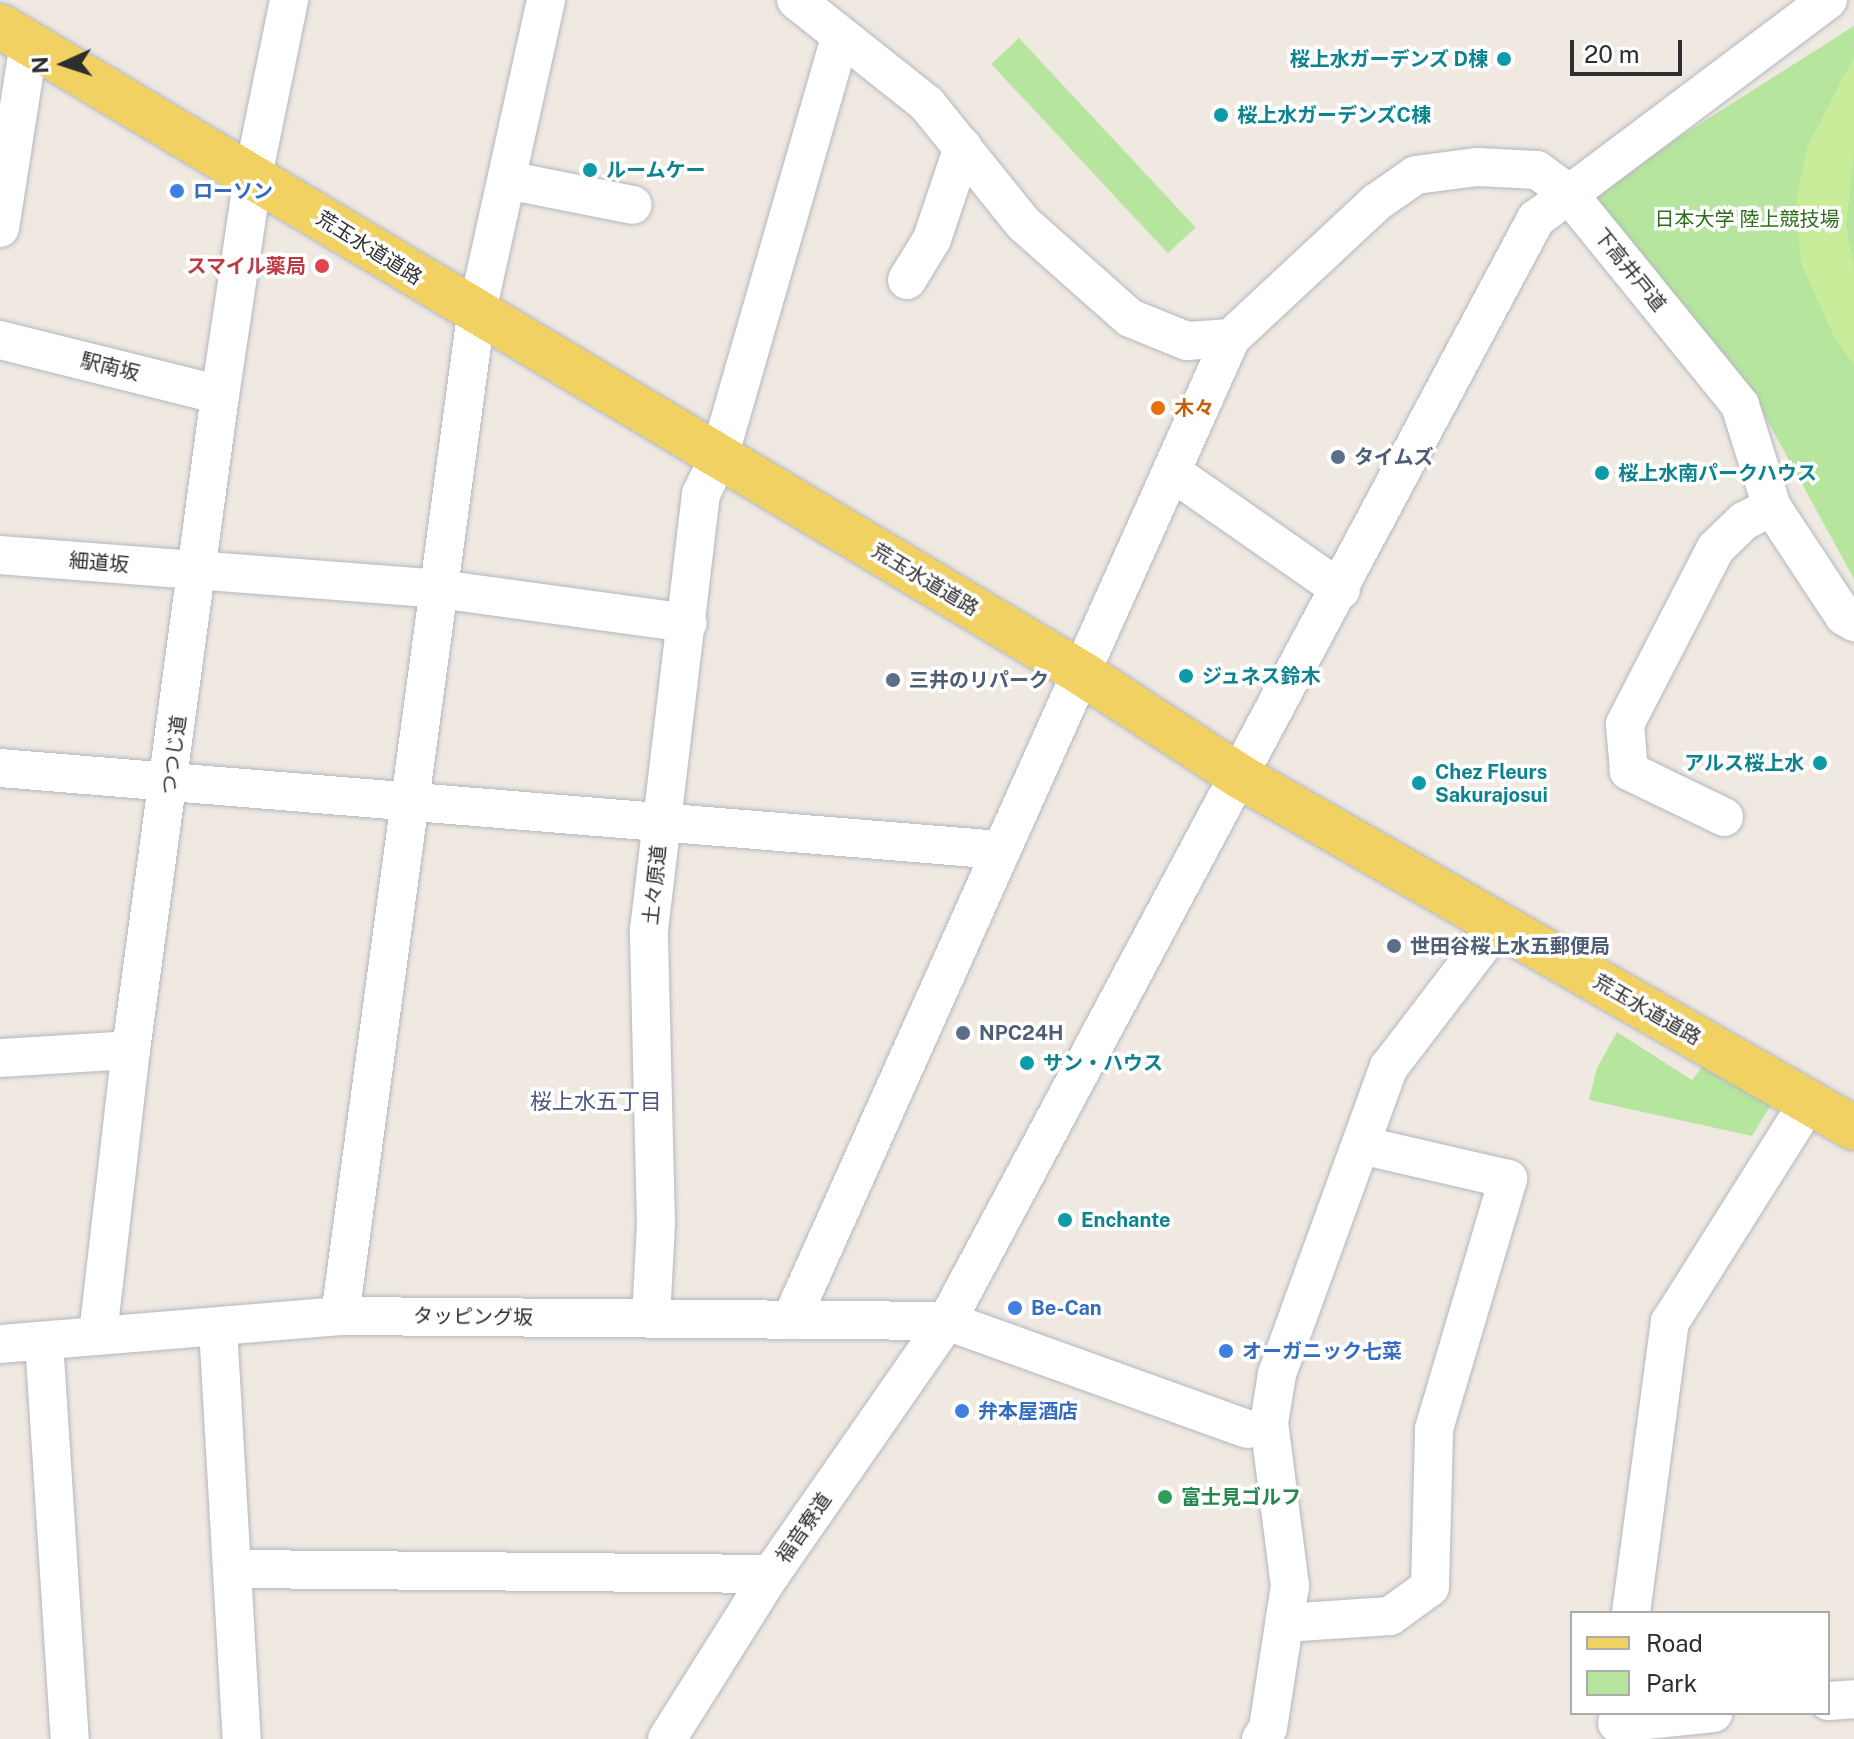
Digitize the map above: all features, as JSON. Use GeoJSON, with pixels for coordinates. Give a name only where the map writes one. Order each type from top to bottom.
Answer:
{"type":"FeatureCollection","features":[{"type":"Feature","properties":{"kind":"main road","name":"荒玉水道道路"},"geometry":{"type":"LineString","coordinates":[[15,35],[253,176],[476,316],[1083,674],[1241,777],[1854,1128]]}},
{"type":"Feature","properties":{"kind":"street","name":"つつじ道"},"geometry":{"type":"LineString","coordinates":[[98,1334],[131,1050],[170,782],[220,395],[253,176],[289,0]]}},
{"type":"Feature","properties":{"kind":"street"},"geometry":{"type":"LineString","coordinates":[[340,1316],[476,316],[546,0]]}},
{"type":"Feature","properties":{"kind":"street"},"geometry":{"type":"LineString","coordinates":[[791,1320],[1231,338],[1187,341],[1130,318],[1024,224],[927,104],[840,38],[796,0]]}},
{"type":"Feature","properties":{"kind":"street"},"geometry":{"type":"LineString","coordinates":[[1567,192],[1828,0]]}},
{"type":"Feature","properties":{"kind":"street"},"geometry":{"type":"LineString","coordinates":[[0,228],[15,35]]}},
{"type":"Feature","properties":{"kind":"street","name":"土々原道"},"geometry":{"type":"LineString","coordinates":[[651,1319],[656,1224],[649,930],[701,494],[719,457],[840,38]]}},
{"type":"Feature","properties":{"kind":"street"},"geometry":{"type":"LineString","coordinates":[[907,280],[932,239],[963,147]]}},
{"type":"Feature","properties":{"kind":"street","name":"下高井戸道"},"geometry":{"type":"LineString","coordinates":[[1231,338],[1377,202],[1416,175],[1508,166],[1537,170],[1567,192],[1740,405],[1772,507],[1844,616],[1854,622]]}},
{"type":"Feature","properties":{"kind":"street"},"geometry":{"type":"LineString","coordinates":[[507,180],[633,205]]}},
{"type":"Feature","properties":{"kind":"street","name":"福音寮道"},"geometry":{"type":"LineString","coordinates":[[667,1739],[771,1574],[947,1321],[1341,590],[1536,219],[1567,192]]}},
{"type":"Feature","properties":{"kind":"street","name":"駅南坂"},"geometry":{"type":"LineString","coordinates":[[0,340],[220,395]]}},
{"type":"Feature","properties":{"kind":"street"},"geometry":{"type":"LineString","coordinates":[[1172,472],[1341,590]]}},
{"type":"Feature","properties":{"kind":"street"},"geometry":{"type":"LineString","coordinates":[[1724,817],[1629,771],[1625,724],[1716,548],[1744,521],[1772,507]]}},
{"type":"Feature","properties":{"kind":"street","name":"細道坂"},"geometry":{"type":"LineString","coordinates":[[0,555],[439,589],[688,623]]}},
{"type":"Feature","properties":{"kind":"street"},"geometry":{"type":"LineString","coordinates":[[0,768],[1000,850]]}},
{"type":"Feature","properties":{"kind":"street"},"geometry":{"type":"LineString","coordinates":[[1261,1739],[1268,1728],[1290,1586],[1269,1423],[1277,1374],[1389,1067],[1499,923]]}},
{"type":"Feature","properties":{"kind":"street"},"geometry":{"type":"LineString","coordinates":[[0,1058],[131,1050]]}},
{"type":"Feature","properties":{"kind":"street"},"geometry":{"type":"LineString","coordinates":[[1631,1611],[1670,1322],[1808,1103]]}},
{"type":"Feature","properties":{"kind":"street"},"geometry":{"type":"LineString","coordinates":[[1284,1623],[1390,1616],[1430,1587],[1434,1429],[1508,1179],[1361,1145]]}},
{"type":"Feature","properties":{"kind":"street","name":"タッピング坂"},"geometry":{"type":"LineString","coordinates":[[0,1344],[340,1316],[947,1321],[1247,1429]]}},
{"type":"Feature","properties":{"kind":"street"},"geometry":{"type":"LineString","coordinates":[[218,1328],[235,1569],[242,1739]]}},
{"type":"Feature","properties":{"kind":"street"},"geometry":{"type":"LineString","coordinates":[[44,1341],[70,1739]]}},
{"type":"Feature","properties":{"kind":"street"},"geometry":{"type":"LineString","coordinates":[[235,1569],[771,1574]]}},
{"type":"Feature","properties":{"kind":"street"},"geometry":{"type":"LineString","coordinates":[[1830,1701],[1854,1699]]}},
{"type":"Feature","properties":{"kind":"street"},"geometry":{"type":"LineString","coordinates":[[1617,1725],[1697,1715]]}},
{"type":"Feature","properties":{"kind":"green space","name":"日本大学 陸上競技場"},"geometry":{"type":"Polygon","coordinates":[[[1854,26],[1854,579],[1749,387],[1591,193],[1854,26]]]}},
{"type":"Feature","properties":{"kind":"green space"},"geometry":{"type":"Polygon","coordinates":[[[1019,38],[1196,227],[1168,253],[991,64],[1019,38]]]}},
{"type":"Feature","properties":{"kind":"green space"},"geometry":{"type":"Polygon","coordinates":[[[1854,56],[1854,153],[1846,225],[1854,269],[1854,365],[1834,337],[1801,263],[1796,202],[1807,148],[1854,56]]]}},
{"type":"Feature","properties":{"kind":"green space"},"geometry":{"type":"Polygon","coordinates":[[[1617,1032],[1692,1080],[1703,1066],[1771,1105],[1752,1136],[1589,1100],[1597,1068],[1617,1032]]]}},
{"type":"Feature","properties":{"kind":"place","name":"桜上水ガーデンズ D棟"},"geometry":{"type":"Point","coordinates":[1504,59]}},
{"type":"Feature","properties":{"kind":"place","name":"桜上水ガーデンズC棟"},"geometry":{"type":"Point","coordinates":[1221,115]}},
{"type":"Feature","properties":{"kind":"place","name":"ルームケー"},"geometry":{"type":"Point","coordinates":[590,170]}},
{"type":"Feature","properties":{"kind":"place","name":"ローソン"},"geometry":{"type":"Point","coordinates":[177,191]}},
{"type":"Feature","properties":{"kind":"place","name":"スマイル薬局"},"geometry":{"type":"Point","coordinates":[322,266]}},
{"type":"Feature","properties":{"kind":"place","name":"木々"},"geometry":{"type":"Point","coordinates":[1158,408]}},
{"type":"Feature","properties":{"kind":"place","name":"タイムズ"},"geometry":{"type":"Point","coordinates":[1338,457]}},
{"type":"Feature","properties":{"kind":"place","name":"桜上水南パークハウス"},"geometry":{"type":"Point","coordinates":[1602,473]}},
{"type":"Feature","properties":{"kind":"place","name":"ジュネス鈴木"},"geometry":{"type":"Point","coordinates":[1186,676]}},
{"type":"Feature","properties":{"kind":"place","name":"三井のリパーク"},"geometry":{"type":"Point","coordinates":[893,680]}},
{"type":"Feature","properties":{"kind":"place","name":"アルス桜上水"},"geometry":{"type":"Point","coordinates":[1820,763]}},
{"type":"Feature","properties":{"kind":"place","name":"Chez Fleurs Sakurajosui"},"geometry":{"type":"Point","coordinates":[1419,783]}},
{"type":"Feature","properties":{"kind":"place","name":"世田谷桜上水五郵便局"},"geometry":{"type":"Point","coordinates":[1394,946]}},
{"type":"Feature","properties":{"kind":"place","name":"NPC24H"},"geometry":{"type":"Point","coordinates":[963,1033]}},
{"type":"Feature","properties":{"kind":"place","name":"サン・ハウス"},"geometry":{"type":"Point","coordinates":[1027,1063]}},
{"type":"Feature","properties":{"kind":"place","name":"Enchante"},"geometry":{"type":"Point","coordinates":[1065,1220]}},
{"type":"Feature","properties":{"kind":"place","name":"Be-Can"},"geometry":{"type":"Point","coordinates":[1015,1308]}},
{"type":"Feature","properties":{"kind":"place","name":"オーガニック七菜"},"geometry":{"type":"Point","coordinates":[1226,1351]}},
{"type":"Feature","properties":{"kind":"place","name":"弁本屋酒店"},"geometry":{"type":"Point","coordinates":[962,1411]}},
{"type":"Feature","properties":{"kind":"place","name":"富士見ゴルフ"},"geometry":{"type":"Point","coordinates":[1165,1497]}},
{"type":"Feature","properties":{"kind":"district","name":"桜上水五丁目"},"geometry":{"type":"Point","coordinates":[596,1102]}}]}
